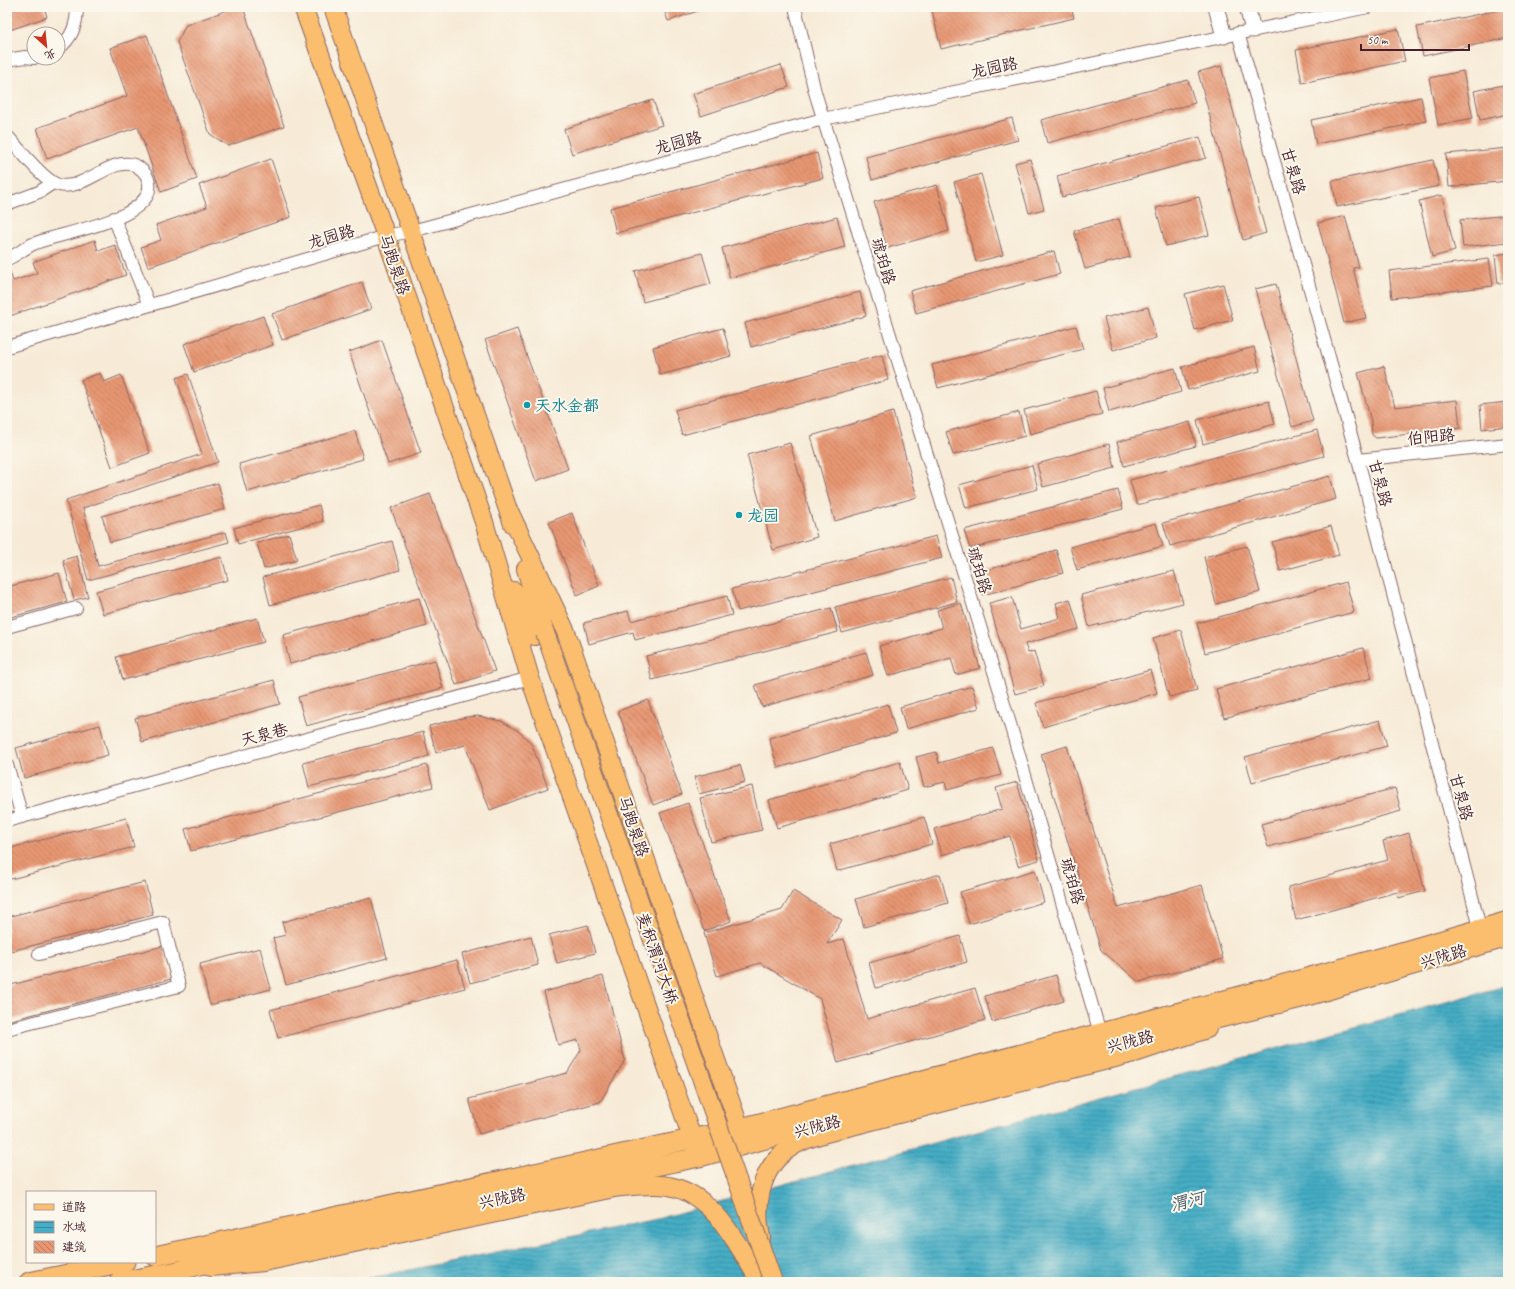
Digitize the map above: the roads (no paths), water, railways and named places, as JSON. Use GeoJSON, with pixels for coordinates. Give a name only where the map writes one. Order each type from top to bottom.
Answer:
{"type":"FeatureCollection","features":[{"type":"Feature","properties":{"kind":"highway","name":"兴陇路"},"geometry":{"type":"LineString","coordinates":[[156,1256],[692,1139],[743,1137],[1301,998],[1482,937],[1508,921]]}},
{"type":"Feature","properties":{"kind":"highway","name":"兴陇路"},"geometry":{"type":"LineString","coordinates":[[119,1282],[178,1271],[256,1249],[699,1157],[743,1137],[1100,1033],[1398,954],[1482,937],[1508,937]]}},
{"type":"Feature","properties":{"kind":"highway"},"geometry":{"type":"LineString","coordinates":[[29,1282],[120,1263]]}},
{"type":"Feature","properties":{"kind":"main road","name":"马跑泉路"},"geometry":{"type":"LineString","coordinates":[[303,7],[386,236],[484,522],[530,678],[699,1157]]}},
{"type":"Feature","properties":{"kind":"main road","name":"马跑泉路"},"geometry":{"type":"LineString","coordinates":[[333,7],[510,513],[540,635]]}},
{"type":"Feature","properties":{"kind":"main road","name":"马跑泉路"},"geometry":{"type":"LineString","coordinates":[[510,513],[566,632],[743,1137]]}},
{"type":"Feature","properties":{"kind":"main road","name":"马跑泉路"},"geometry":{"type":"LineString","coordinates":[[484,522],[540,635]]}},
{"type":"Feature","properties":{"kind":"main road","name":"麦积渭河大桥"},"geometry":{"type":"LineString","coordinates":[[540,635],[765,1278]]}},
{"type":"Feature","properties":{"kind":"main road"},"geometry":{"type":"LineString","coordinates":[[765,1278],[758,1226],[758,1203],[763,1182],[772,1166],[786,1150],[808,1139],[848,1127],[1138,1052],[1301,998]]}},
{"type":"Feature","properties":{"kind":"main road"},"geometry":{"type":"LineString","coordinates":[[178,1271],[264,1262],[614,1188],[647,1184],[670,1186],[691,1194],[711,1210],[765,1278]]}},
{"type":"Feature","properties":{"kind":"street"},"geometry":{"type":"LineString","coordinates":[[66,40],[71,35],[75,26],[77,7]]}},
{"type":"Feature","properties":{"kind":"street","name":"琥珀路"},"geometry":{"type":"LineString","coordinates":[[795,7],[823,119],[1008,716],[1100,1033]]}},
{"type":"Feature","properties":{"kind":"street"},"geometry":{"type":"LineString","coordinates":[[1216,7],[1224,36]]}},
{"type":"Feature","properties":{"kind":"street"},"geometry":{"type":"LineString","coordinates":[[1246,31],[1247,7]]}},
{"type":"Feature","properties":{"kind":"street","name":"龙园路"},"geometry":{"type":"LineString","coordinates":[[7,347],[386,236],[412,231],[823,119],[1368,7]]}},
{"type":"Feature","properties":{"kind":"street","name":"甘泉路"},"geometry":{"type":"LineString","coordinates":[[1246,31],[1482,937]]}},
{"type":"Feature","properties":{"kind":"street"},"geometry":{"type":"LineString","coordinates":[[7,60],[26,59]]}},
{"type":"Feature","properties":{"kind":"street"},"geometry":{"type":"LineString","coordinates":[[7,136],[43,176],[53,183],[60,185],[73,185],[117,165],[136,165],[148,179],[149,192],[143,203],[114,218],[75,232],[34,243],[7,259]]}},
{"type":"Feature","properties":{"kind":"street"},"geometry":{"type":"LineString","coordinates":[[7,204],[39,192],[53,183]]}},
{"type":"Feature","properties":{"kind":"street"},"geometry":{"type":"LineString","coordinates":[[114,218],[149,305]]}},
{"type":"Feature","properties":{"kind":"street","name":"伯阳路"},"geometry":{"type":"LineString","coordinates":[[1358,460],[1508,444]]}},
{"type":"Feature","properties":{"kind":"street"},"geometry":{"type":"LineString","coordinates":[[7,627],[76,608]]}},
{"type":"Feature","properties":{"kind":"street","name":"天泉巷"},"geometry":{"type":"LineString","coordinates":[[7,820],[530,678]]}},
{"type":"Feature","properties":{"kind":"street"},"geometry":{"type":"LineString","coordinates":[[7,765],[22,816]]}},
{"type":"Feature","properties":{"kind":"street"},"geometry":{"type":"LineString","coordinates":[[7,1029],[179,986],[162,922],[39,954]]}},
{"type":"Feature","properties":{"kind":"water","name":"渭河"},"geometry":{"type":"Polygon","coordinates":[[[1508,985],[1508,1282],[351,1282],[657,1219],[1508,985]]]}},
{"type":"Feature","properties":{"kind":"place","name":"天水金都"},"geometry":{"type":"Point","coordinates":[527,405]}},
{"type":"Feature","properties":{"kind":"place","name":"龙园"},"geometry":{"type":"Point","coordinates":[739,515]}}]}
